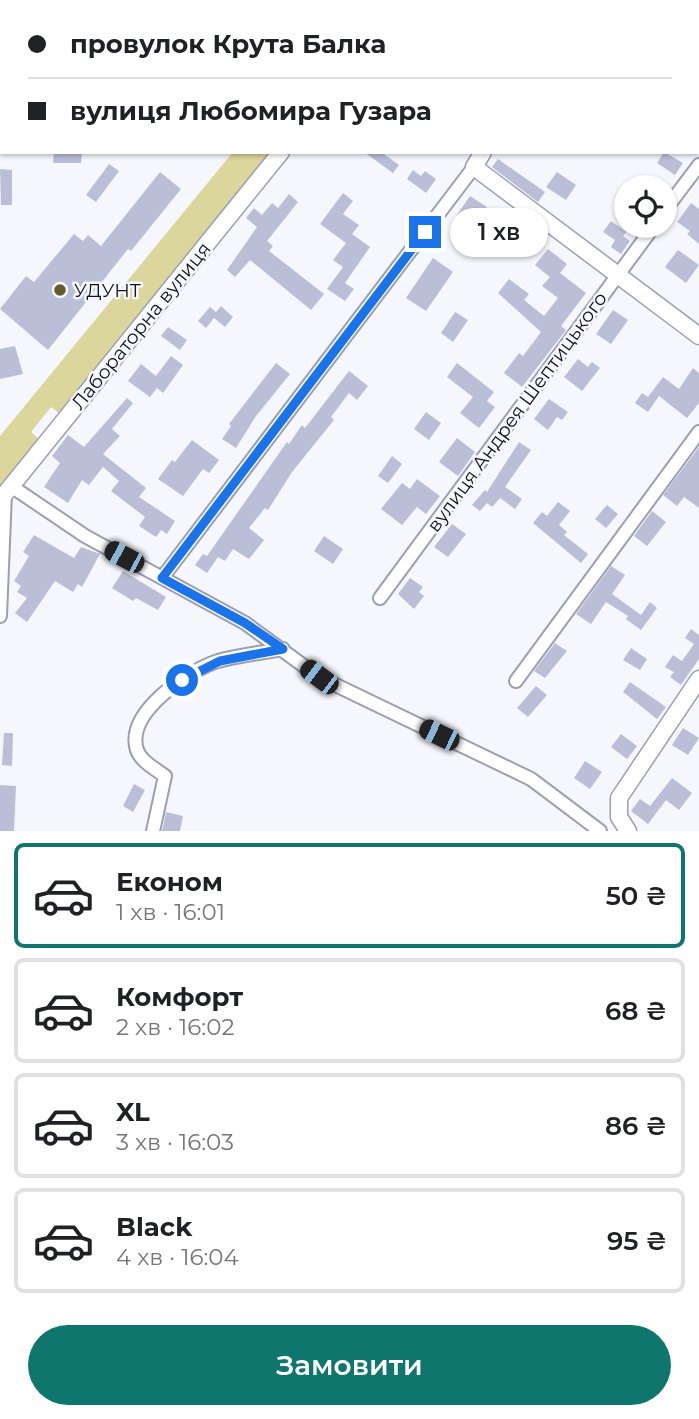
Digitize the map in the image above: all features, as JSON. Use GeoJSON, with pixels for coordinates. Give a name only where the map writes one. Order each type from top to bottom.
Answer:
{"type":"FeatureCollection","features":[{"type":"Feature","properties":{"kind":"street","name":"Лабораторна вулиця"},"geometry":{"type":"LineString","coordinates":[[5,493],[279,154]]}},
{"type":"Feature","properties":{"kind":"street"},"geometry":{"type":"LineString","coordinates":[[162,578],[482,154]]}},
{"type":"Feature","properties":{"kind":"street"},"geometry":{"type":"LineString","coordinates":[[677,195],[699,165]]}},
{"type":"Feature","properties":{"kind":"street"},"geometry":{"type":"LineString","coordinates":[[474,167],[699,336]]}},
{"type":"Feature","properties":{"kind":"street","name":"вулиця Андрея Шептицького"},"geometry":{"type":"LineString","coordinates":[[380,598],[645,238]]}},
{"type":"Feature","properties":{"kind":"street"},"geometry":{"type":"LineString","coordinates":[[516,681],[699,432]]}},
{"type":"Feature","properties":{"kind":"street"},"geometry":{"type":"LineString","coordinates":[[0,617],[5,493],[245,623],[319,677],[531,779],[600,831]]}},
{"type":"Feature","properties":{"kind":"street"},"geometry":{"type":"LineString","coordinates":[[153,831],[165,776],[141,758],[136,747],[136,733],[150,706],[182,680],[202,668],[220,661],[283,649]]}},
{"type":"Feature","properties":{"kind":"street"},"geometry":{"type":"LineString","coordinates":[[628,831],[617,808],[622,791],[699,679]]}},
{"type":"Feature","properties":{"kind":"shaded area"},"geometry":{"type":"Polygon","coordinates":[[[231,154],[267,154],[60,414],[51,407],[31,432],[39,439],[0,487],[0,436],[231,154]]]}},
{"type":"Feature","properties":{"kind":"building"},"geometry":{"type":"Polygon","coordinates":[[[54,154],[82,154],[81,163],[53,163],[54,154]]]}},
{"type":"Feature","properties":{"kind":"building"},"geometry":{"type":"Polygon","coordinates":[[[367,154],[384,154],[399,165],[393,173],[367,154]]]}},
{"type":"Feature","properties":{"kind":"building"},"geometry":{"type":"Polygon","coordinates":[[[663,154],[683,163],[675,175],[657,163],[663,154]]]}},
{"type":"Feature","properties":{"kind":"building"},"geometry":{"type":"Polygon","coordinates":[[[498,159],[545,192],[538,202],[492,167],[498,159]]]}},
{"type":"Feature","properties":{"kind":"building"},"geometry":{"type":"Polygon","coordinates":[[[109,164],[119,171],[96,202],[86,195],[109,164]]]}},
{"type":"Feature","properties":{"kind":"building"},"geometry":{"type":"Polygon","coordinates":[[[0,169],[12,170],[12,205],[1,205],[0,169]]]}},
{"type":"Feature","properties":{"kind":"building"},"geometry":{"type":"Polygon","coordinates":[[[413,170],[421,176],[425,171],[436,179],[426,193],[407,179],[413,170]]]}},
{"type":"Feature","properties":{"kind":"building"},"geometry":{"type":"Polygon","coordinates":[[[160,172],[181,189],[131,251],[128,249],[48,350],[0,309],[26,276],[34,282],[74,234],[83,241],[88,235],[101,246],[160,172]]]}},
{"type":"Feature","properties":{"kind":"building"},"geometry":{"type":"Polygon","coordinates":[[[557,172],[576,185],[566,200],[546,187],[557,172]]]}},
{"type":"Feature","properties":{"kind":"building"},"geometry":{"type":"Polygon","coordinates":[[[343,193],[353,201],[343,214],[359,225],[352,234],[370,247],[345,283],[354,289],[345,301],[327,289],[343,267],[333,260],[346,243],[320,224],[343,193]]]}},
{"type":"Feature","properties":{"kind":"building"},"geometry":{"type":"Polygon","coordinates":[[[289,194],[298,202],[267,241],[273,246],[269,251],[324,294],[311,310],[250,260],[235,277],[227,270],[257,227],[246,218],[254,208],[262,215],[272,203],[278,208],[289,194]]]}},
{"type":"Feature","properties":{"kind":"building"},"geometry":{"type":"Polygon","coordinates":[[[470,196],[487,207],[476,224],[498,241],[489,252],[459,233],[464,226],[454,219],[470,196]]]}},
{"type":"Feature","properties":{"kind":"building"},"geometry":{"type":"Polygon","coordinates":[[[691,203],[699,209],[699,244],[687,234],[690,231],[677,222],[691,203]]]}},
{"type":"Feature","properties":{"kind":"building"},"geometry":{"type":"Polygon","coordinates":[[[611,221],[614,223],[614,238],[626,238],[630,241],[621,254],[611,247],[615,240],[603,232],[611,221]]]}},
{"type":"Feature","properties":{"kind":"building"},"geometry":{"type":"Polygon","coordinates":[[[518,229],[531,239],[520,254],[507,243],[518,229]]]}},
{"type":"Feature","properties":{"kind":"building"},"geometry":{"type":"Polygon","coordinates":[[[548,249],[567,264],[560,273],[586,293],[561,326],[566,330],[522,387],[504,373],[519,353],[523,356],[541,332],[498,293],[509,279],[529,294],[524,300],[544,316],[558,298],[542,286],[550,277],[535,265],[548,249]]]}},
{"type":"Feature","properties":{"kind":"building"},"geometry":{"type":"Polygon","coordinates":[[[678,250],[699,265],[686,283],[665,267],[678,250]]]}},
{"type":"Feature","properties":{"kind":"building"},"geometry":{"type":"Polygon","coordinates":[[[433,258],[453,272],[426,311],[406,298],[433,258]]]}},
{"type":"Feature","properties":{"kind":"building"},"geometry":{"type":"Polygon","coordinates":[[[221,306],[233,317],[225,327],[214,318],[206,328],[198,321],[210,307],[216,312],[221,306]]]}},
{"type":"Feature","properties":{"kind":"building"},"geometry":{"type":"Polygon","coordinates":[[[613,310],[628,320],[611,344],[596,334],[613,310]]]}},
{"type":"Feature","properties":{"kind":"building"},"geometry":{"type":"Polygon","coordinates":[[[455,312],[468,320],[453,342],[441,333],[455,312]]]}},
{"type":"Feature","properties":{"kind":"building"},"geometry":{"type":"Polygon","coordinates":[[[168,327],[187,340],[180,350],[161,336],[168,327]]]}},
{"type":"Feature","properties":{"kind":"building"},"geometry":{"type":"Polygon","coordinates":[[[15,346],[23,374],[0,379],[0,349],[15,346]]]}},
{"type":"Feature","properties":{"kind":"building"},"geometry":{"type":"Polygon","coordinates":[[[171,356],[183,365],[163,393],[157,388],[150,397],[128,381],[141,364],[156,376],[171,356]]]}},
{"type":"Feature","properties":{"kind":"building"},"geometry":{"type":"Polygon","coordinates":[[[578,359],[588,367],[592,362],[600,368],[582,391],[564,377],[578,359]]]}},
{"type":"Feature","properties":{"kind":"building"},"geometry":{"type":"Polygon","coordinates":[[[276,363],[290,374],[256,416],[236,448],[222,439],[231,426],[229,424],[276,363]]]}},
{"type":"Feature","properties":{"kind":"building"},"geometry":{"type":"Polygon","coordinates":[[[457,363],[494,392],[487,401],[495,407],[479,428],[460,413],[473,397],[447,377],[457,363]]]}},
{"type":"Feature","properties":{"kind":"building"},"geometry":{"type":"Polygon","coordinates":[[[693,368],[699,373],[699,403],[687,418],[659,396],[648,412],[635,403],[642,393],[648,397],[663,377],[679,389],[693,368]]]}},
{"type":"Feature","properties":{"kind":"building"},"geometry":{"type":"Polygon","coordinates":[[[349,371],[368,386],[357,400],[349,393],[331,417],[334,420],[292,472],[268,510],[265,508],[249,528],[264,540],[249,559],[233,549],[225,561],[218,557],[207,573],[195,565],[203,554],[207,556],[287,442],[289,444],[302,425],[305,428],[349,371]]]}},
{"type":"Feature","properties":{"kind":"building"},"geometry":{"type":"Polygon","coordinates":[[[127,398],[133,403],[112,429],[120,436],[103,454],[146,488],[139,497],[175,521],[167,534],[161,530],[156,537],[139,526],[145,517],[111,491],[119,481],[103,467],[89,485],[82,480],[68,503],[44,487],[60,463],[52,456],[68,435],[84,447],[127,398]]]}},
{"type":"Feature","properties":{"kind":"building"},"geometry":{"type":"Polygon","coordinates":[[[549,399],[568,412],[562,420],[557,417],[548,430],[534,419],[549,399]]]}},
{"type":"Feature","properties":{"kind":"building"},"geometry":{"type":"Polygon","coordinates":[[[426,412],[441,423],[429,440],[414,429],[426,412]]]}},
{"type":"Feature","properties":{"kind":"building"},"geometry":{"type":"Polygon","coordinates":[[[457,438],[475,452],[458,476],[439,462],[457,438]]]}},
{"type":"Feature","properties":{"kind":"building"},"geometry":{"type":"Polygon","coordinates":[[[192,440],[219,460],[209,473],[203,469],[183,496],[158,479],[192,440]]]}},
{"type":"Feature","properties":{"kind":"building"},"geometry":{"type":"Polygon","coordinates":[[[519,442],[531,450],[505,487],[522,499],[515,509],[500,498],[492,507],[487,503],[480,511],[472,505],[485,490],[487,492],[519,442]]]}},
{"type":"Feature","properties":{"kind":"building"},"geometry":{"type":"Polygon","coordinates":[[[699,447],[699,508],[684,497],[677,506],[663,495],[699,447]]]}},
{"type":"Feature","properties":{"kind":"building"},"geometry":{"type":"Polygon","coordinates":[[[392,456],[402,464],[388,483],[378,476],[392,456]]]}},
{"type":"Feature","properties":{"kind":"building"},"geometry":{"type":"Polygon","coordinates":[[[417,479],[440,496],[426,514],[417,507],[402,525],[381,509],[402,483],[410,489],[417,479]]]}},
{"type":"Feature","properties":{"kind":"building"},"geometry":{"type":"Polygon","coordinates":[[[558,502],[570,511],[559,525],[567,532],[564,535],[588,554],[581,563],[533,523],[542,512],[547,516],[558,502]]]}},
{"type":"Feature","properties":{"kind":"building"},"geometry":{"type":"Polygon","coordinates":[[[607,505],[618,514],[606,528],[595,519],[607,505]]]}},
{"type":"Feature","properties":{"kind":"building"},"geometry":{"type":"Polygon","coordinates":[[[652,511],[666,522],[647,546],[634,536],[652,511]]]}},
{"type":"Feature","properties":{"kind":"building"},"geometry":{"type":"Polygon","coordinates":[[[452,524],[466,534],[448,557],[434,547],[452,524]]]}},
{"type":"Feature","properties":{"kind":"building"},"geometry":{"type":"Polygon","coordinates":[[[34,535],[74,558],[81,547],[100,554],[82,587],[78,584],[73,592],[55,581],[27,622],[15,613],[27,598],[17,592],[21,586],[14,581],[29,556],[23,552],[34,535]]]}},
{"type":"Feature","properties":{"kind":"building"},"geometry":{"type":"Polygon","coordinates":[[[324,536],[343,549],[333,564],[314,551],[324,536]]]}},
{"type":"Feature","properties":{"kind":"building"},"geometry":{"type":"Polygon","coordinates":[[[611,566],[625,575],[612,594],[641,615],[650,602],[657,608],[641,630],[626,619],[628,616],[606,602],[591,624],[576,614],[611,566]]]}},
{"type":"Feature","properties":{"kind":"building"},"geometry":{"type":"Polygon","coordinates":[[[123,571],[166,597],[158,610],[136,598],[133,601],[112,588],[123,571]]]}},
{"type":"Feature","properties":{"kind":"building"},"geometry":{"type":"Polygon","coordinates":[[[410,578],[423,587],[419,592],[424,596],[414,609],[398,594],[410,578]]]}},
{"type":"Feature","properties":{"kind":"building"},"geometry":{"type":"Polygon","coordinates":[[[691,629],[699,635],[699,659],[681,685],[670,677],[674,672],[665,667],[673,655],[682,661],[694,644],[685,638],[691,629]]]}},
{"type":"Feature","properties":{"kind":"building"},"geometry":{"type":"Polygon","coordinates":[[[555,643],[567,651],[545,678],[534,671],[555,643]]]}},
{"type":"Feature","properties":{"kind":"building"},"geometry":{"type":"Polygon","coordinates":[[[631,648],[647,659],[640,670],[623,660],[631,648]]]}},
{"type":"Feature","properties":{"kind":"building"},"geometry":{"type":"Polygon","coordinates":[[[630,682],[666,707],[657,719],[623,692],[630,682]]]}},
{"type":"Feature","properties":{"kind":"building"},"geometry":{"type":"Polygon","coordinates":[[[536,686],[547,695],[528,717],[517,708],[536,686]]]}},
{"type":"Feature","properties":{"kind":"building"},"geometry":{"type":"Polygon","coordinates":[[[683,728],[699,738],[688,755],[672,745],[683,728]]]}},
{"type":"Feature","properties":{"kind":"building"},"geometry":{"type":"Polygon","coordinates":[[[4,733],[13,733],[12,766],[2,765],[4,733]]]}},
{"type":"Feature","properties":{"kind":"building"},"geometry":{"type":"Polygon","coordinates":[[[621,734],[637,746],[627,759],[611,747],[621,734]]]}},
{"type":"Feature","properties":{"kind":"building"},"geometry":{"type":"Polygon","coordinates":[[[585,761],[602,772],[590,789],[574,778],[585,761]]]}},
{"type":"Feature","properties":{"kind":"building"},"geometry":{"type":"Polygon","coordinates":[[[672,778],[692,793],[679,810],[666,800],[648,824],[631,811],[640,799],[650,806],[672,778]]]}},
{"type":"Feature","properties":{"kind":"building"},"geometry":{"type":"Polygon","coordinates":[[[134,784],[145,790],[133,812],[123,806],[134,784]]]}},
{"type":"Feature","properties":{"kind":"building"},"geometry":{"type":"Polygon","coordinates":[[[0,785],[16,786],[14,831],[0,831],[0,785]]]}},
{"type":"Feature","properties":{"kind":"building"},"geometry":{"type":"Polygon","coordinates":[[[166,812],[183,816],[180,831],[162,831],[166,812]]]}},
{"type":"Feature","properties":{"kind":"place","name":"УДУНТ"},"geometry":{"type":"Point","coordinates":[60,290]}},
{"type":"Feature","properties":{"kind":"route"},"geometry":{"type":"LineString","coordinates":[[182,680],[220,661],[283,649],[245,623],[162,578],[425,232]]}}]}
